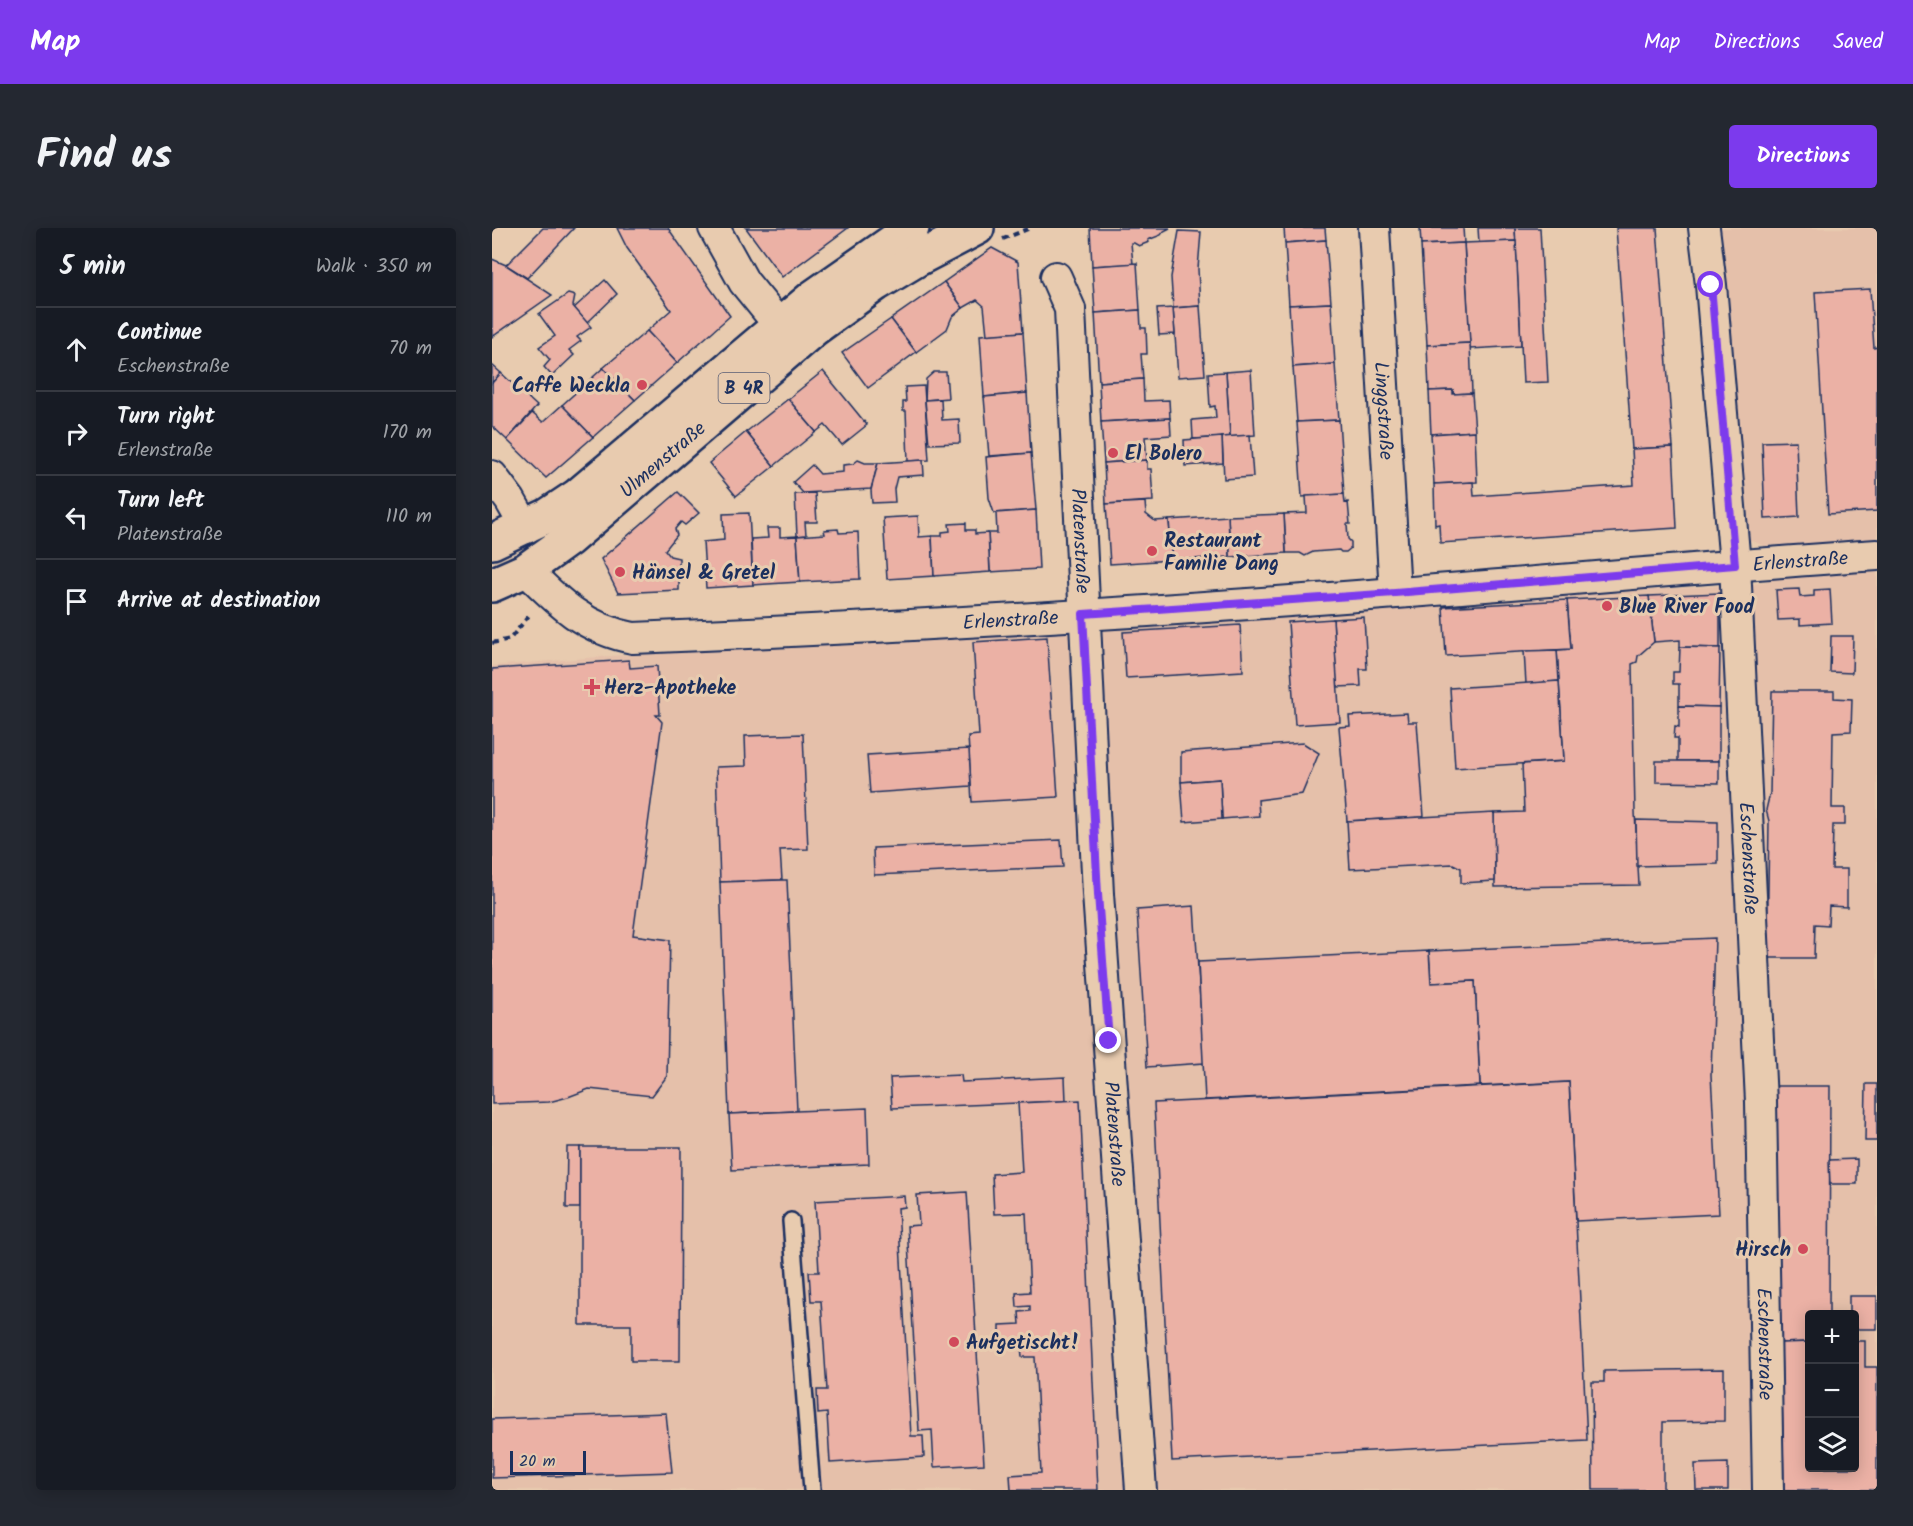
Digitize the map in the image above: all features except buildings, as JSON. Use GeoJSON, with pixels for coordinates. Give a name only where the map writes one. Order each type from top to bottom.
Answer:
{"type":"FeatureCollection","features":[{"type":"Feature","properties":{"kind":"main road","name":"Ulmenstraße"},"geometry":{"type":"LineString","coordinates":[[492,542],[519,515],[555,511],[589,488],[779,325],[835,281],[912,228]]}},
{"type":"Feature","properties":{"kind":"main road","name":"Ulmenstraße"},"geometry":{"type":"LineString","coordinates":[[492,585],[526,570],[569,539],[814,329],[876,284],[916,260],[989,234]]}},
{"type":"Feature","properties":{"kind":"street"},"geometry":{"type":"LineString","coordinates":[[714,228],[744,282],[779,325]]}},
{"type":"Feature","properties":{"kind":"street","name":"Linggstraße"},"geometry":{"type":"LineString","coordinates":[[1374,228],[1395,593]]}},
{"type":"Feature","properties":{"kind":"street","name":"Eschenstraße"},"geometry":{"type":"LineString","coordinates":[[1704,228],[1735,565],[1761,1102],[1768,1490]]}},
{"type":"Feature","properties":{"kind":"street","name":"Platenstraße"},"geometry":{"type":"LineString","coordinates":[[1056,278],[1070,309],[1098,894],[1141,1490]]}},
{"type":"Feature","properties":{"kind":"street"},"geometry":{"type":"LineString","coordinates":[[492,477],[519,515]]}},
{"type":"Feature","properties":{"kind":"street","name":"Erlenstraße"},"geometry":{"type":"LineString","coordinates":[[526,570],[583,620],[611,633],[633,638],[822,630],[1083,614],[1395,593],[1877,555]]}},
{"type":"Feature","properties":{"kind":"lane"},"geometry":{"type":"LineString","coordinates":[[791,1221],[812,1490]]}},
{"type":"Feature","properties":{"kind":"path"},"geometry":{"type":"LineString","coordinates":[[989,234],[1030,228]]}},
{"type":"Feature","properties":{"kind":"path"},"geometry":{"type":"LineString","coordinates":[[492,643],[510,639],[527,617],[551,594]]}},
{"type":"Feature","properties":{"kind":"shaded area"},"geometry":{"type":"Polygon","coordinates":[[[1717,228],[1877,228],[1877,540],[1764,546],[1745,538],[1717,228]]]}},
{"type":"Feature","properties":{"kind":"shaded area"},"geometry":{"type":"Polygon","coordinates":[[[1877,571],[1877,1490],[1152,1490],[1127,1095],[1099,1099],[1125,1490],[492,1490],[492,666],[694,649],[1763,583],[1777,576],[1877,571]]]}},
{"type":"Feature","properties":{"kind":"place","name":"Caffe Weckla"},"geometry":{"type":"Point","coordinates":[642,385]}},
{"type":"Feature","properties":{"kind":"place","name":"El Bolero"},"geometry":{"type":"Point","coordinates":[1113,453]}},
{"type":"Feature","properties":{"kind":"place","name":"Restaurant Familie Dang"},"geometry":{"type":"Point","coordinates":[1152,551]}},
{"type":"Feature","properties":{"kind":"place","name":"Hänsel & Gretel"},"geometry":{"type":"Point","coordinates":[620,572]}},
{"type":"Feature","properties":{"kind":"place","name":"Blue River Food"},"geometry":{"type":"Point","coordinates":[1607,606]}},
{"type":"Feature","properties":{"kind":"place","name":"Herz-Apotheke"},"geometry":{"type":"Point","coordinates":[592,687]}},
{"type":"Feature","properties":{"kind":"place","name":"Hirsch"},"geometry":{"type":"Point","coordinates":[1803,1249]}},
{"type":"Feature","properties":{"kind":"place","name":"Aufgetischt!"},"geometry":{"type":"Point","coordinates":[954,1342]}},
{"type":"Feature","properties":{"kind":"route"},"geometry":{"type":"LineString","coordinates":[[1109,1041],[1098,894],[1083,614],[1395,593],[1735,565],[1711,285]]}}]}
